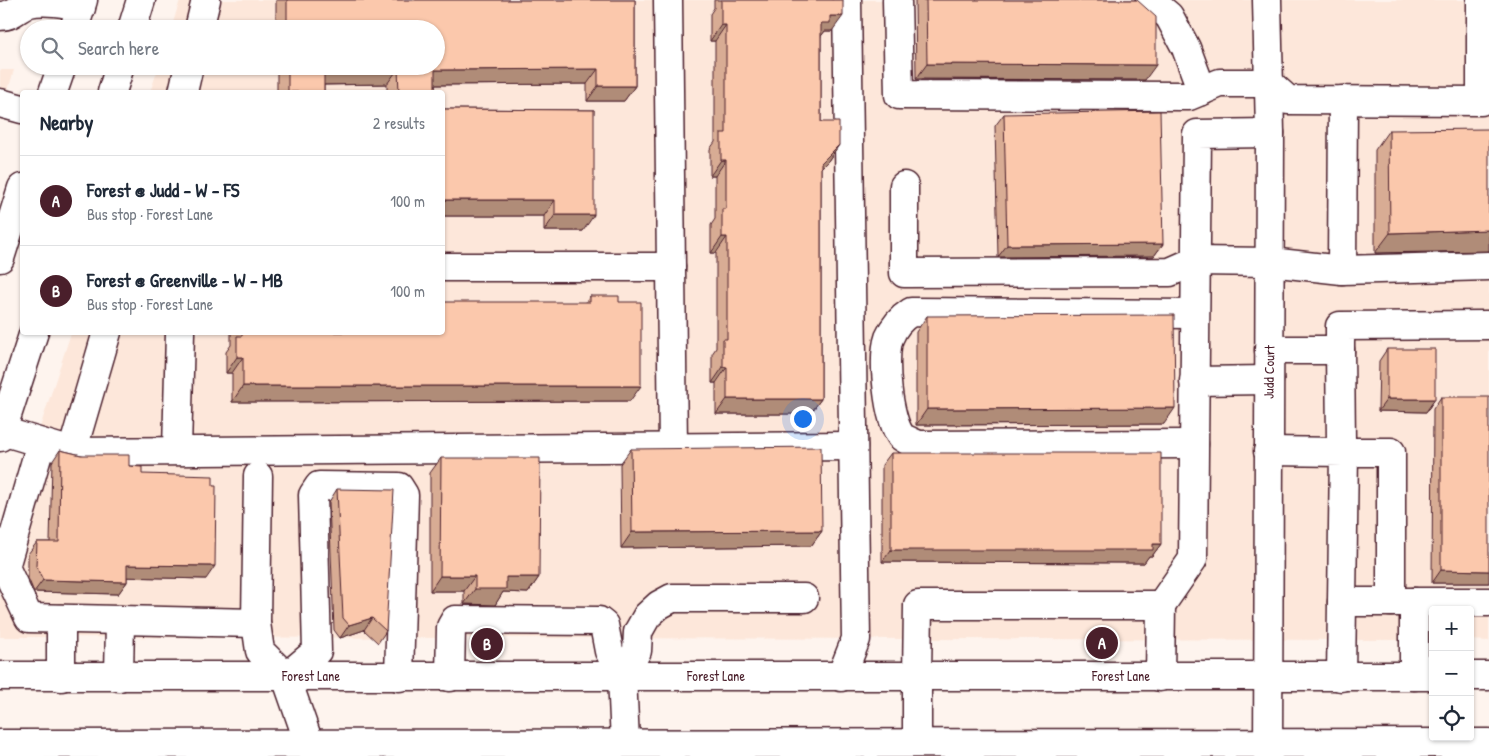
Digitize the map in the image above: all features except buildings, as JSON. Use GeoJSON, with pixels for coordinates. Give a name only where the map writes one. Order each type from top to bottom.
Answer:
{"type":"FeatureCollection","features":[{"type":"Feature","properties":{"kind":"main road"},"geometry":{"type":"LineString","coordinates":[[135,20],[142,0]]}},
{"type":"Feature","properties":{"kind":"main road"},"geometry":{"type":"LineString","coordinates":[[201,20],[206,0]]}},
{"type":"Feature","properties":{"kind":"main road"},"geometry":{"type":"LineString","coordinates":[[668,0],[673,447]]}},
{"type":"Feature","properties":{"kind":"main road"},"geometry":{"type":"LineString","coordinates":[[841,677],[856,639],[847,0]]}},
{"type":"Feature","properties":{"kind":"main road"},"geometry":{"type":"LineString","coordinates":[[897,0],[899,95],[1189,96],[1220,84],[1269,84],[1288,100],[1481,101],[1481,0]]}},
{"type":"Feature","properties":{"kind":"main road"},"geometry":{"type":"LineString","coordinates":[[1150,0],[1169,16],[1186,48],[1202,91]]}},
{"type":"Feature","properties":{"kind":"main road","name":"Judd Court"},"geometry":{"type":"LineString","coordinates":[[1267,0],[1270,133],[1267,750]]}},
{"type":"Feature","properties":{"kind":"main road"},"geometry":{"type":"LineString","coordinates":[[0,16],[10,16],[28,3],[36,1],[79,12]]}},
{"type":"Feature","properties":{"kind":"main road"},"geometry":{"type":"LineString","coordinates":[[54,90],[59,75]]}},
{"type":"Feature","properties":{"kind":"main road"},"geometry":{"type":"LineString","coordinates":[[113,90],[117,75]]}},
{"type":"Feature","properties":{"kind":"main road"},"geometry":{"type":"LineString","coordinates":[[184,90],[188,75]]}},
{"type":"Feature","properties":{"kind":"main road"},"geometry":{"type":"LineString","coordinates":[[1342,270],[1343,100]]}},
{"type":"Feature","properties":{"kind":"main road"},"geometry":{"type":"LineString","coordinates":[[0,103],[20,108]]}},
{"type":"Feature","properties":{"kind":"main road"},"geometry":{"type":"LineString","coordinates":[[1160,677],[1160,605],[1193,559],[1197,134],[1270,133]]}},
{"type":"Feature","properties":{"kind":"main road"},"geometry":{"type":"LineString","coordinates":[[904,186],[904,273],[1170,272],[1196,261],[1270,262],[1342,270],[1489,266]]}},
{"type":"Feature","properties":{"kind":"main road"},"geometry":{"type":"LineString","coordinates":[[0,258],[20,194]]}},
{"type":"Feature","properties":{"kind":"main road"},"geometry":{"type":"LineString","coordinates":[[445,268],[670,267]]}},
{"type":"Feature","properties":{"kind":"main road"},"geometry":{"type":"LineString","coordinates":[[1194,314],[911,312],[899,319],[889,340],[887,394],[893,420],[902,438],[918,445],[1194,444]]}},
{"type":"Feature","properties":{"kind":"main road"},"geometry":{"type":"LineString","coordinates":[[1341,677],[1344,452],[1341,442],[1340,326],[1489,325]]}},
{"type":"Feature","properties":{"kind":"main road"},"geometry":{"type":"LineString","coordinates":[[33,335],[1,434],[72,452],[853,446]]}},
{"type":"Feature","properties":{"kind":"main road"},"geometry":{"type":"LineString","coordinates":[[72,452],[106,335]]}},
{"type":"Feature","properties":{"kind":"main road"},"geometry":{"type":"LineString","coordinates":[[177,450],[180,335]]}},
{"type":"Feature","properties":{"kind":"main road"},"geometry":{"type":"LineString","coordinates":[[1269,350],[1340,350]]}},
{"type":"Feature","properties":{"kind":"main road"},"geometry":{"type":"LineString","coordinates":[[1194,381],[1269,380]]}},
{"type":"Feature","properties":{"kind":"main road"},"geometry":{"type":"LineString","coordinates":[[41,443],[5,567],[30,618],[256,623]]}},
{"type":"Feature","properties":{"kind":"main road"},"geometry":{"type":"LineString","coordinates":[[1268,451],[1391,452],[1402,602],[1424,676]]}},
{"type":"Feature","properties":{"kind":"main road"},"geometry":{"type":"LineString","coordinates":[[258,476],[256,623],[260,651],[286,677],[309,750]]}},
{"type":"Feature","properties":{"kind":"main road"},"geometry":{"type":"LineString","coordinates":[[286,677],[317,651],[313,496],[319,486],[399,487],[404,495],[399,677]]}},
{"type":"Feature","properties":{"kind":"main road"},"geometry":{"type":"LineString","coordinates":[[622,676],[637,651],[638,632],[647,616],[659,605],[672,598],[804,598]]}},
{"type":"Feature","properties":{"kind":"main road"},"geometry":{"type":"LineString","coordinates":[[1342,602],[1489,602]]}},
{"type":"Feature","properties":{"kind":"main road"},"geometry":{"type":"LineString","coordinates":[[917,743],[918,606],[1160,605]]}},
{"type":"Feature","properties":{"kind":"main road"},"geometry":{"type":"LineString","coordinates":[[61,619],[61,677]]}},
{"type":"Feature","properties":{"kind":"main road"},"geometry":{"type":"LineString","coordinates":[[119,677],[120,620]]}},
{"type":"Feature","properties":{"kind":"main road"},"geometry":{"type":"LineString","coordinates":[[450,677],[451,627],[455,620],[599,621],[604,625],[609,651],[622,676],[625,749]]}},
{"type":"Feature","properties":{"kind":"main road","name":"Forest Lane"},"geometry":{"type":"LineString","coordinates":[[0,676],[1424,676]]}},
{"type":"Feature","properties":{"kind":"main road"},"geometry":{"type":"LineString","coordinates":[[1474,676],[1489,676]]}},
{"type":"Feature","properties":{"kind":"main road"},"geometry":{"type":"LineString","coordinates":[[0,744],[73,750],[860,749],[917,743],[1267,750],[1489,743]]}},
{"type":"Feature","properties":{"kind":"shaded area"},"geometry":{"type":"Polygon","coordinates":[[[180,0],[1489,0],[1489,641],[1474,640],[1474,606],[1429,606],[1429,640],[0,637],[0,549],[70,335],[445,335],[445,90],[151,90],[156,75],[445,75],[445,20],[174,20],[180,0]]]}},
{"type":"Feature","properties":{"kind":"shaded area"},"geometry":{"type":"Polygon","coordinates":[[[0,70],[14,70],[0,118],[0,70]]]}},
{"type":"Feature","properties":{"kind":"place","name":"Forest @ Judd - W - FS"},"geometry":{"type":"Point","coordinates":[1102,643]}},
{"type":"Feature","properties":{"kind":"place","name":"Forest @ Greenville - W - MB"},"geometry":{"type":"Point","coordinates":[487,644]}}]}
